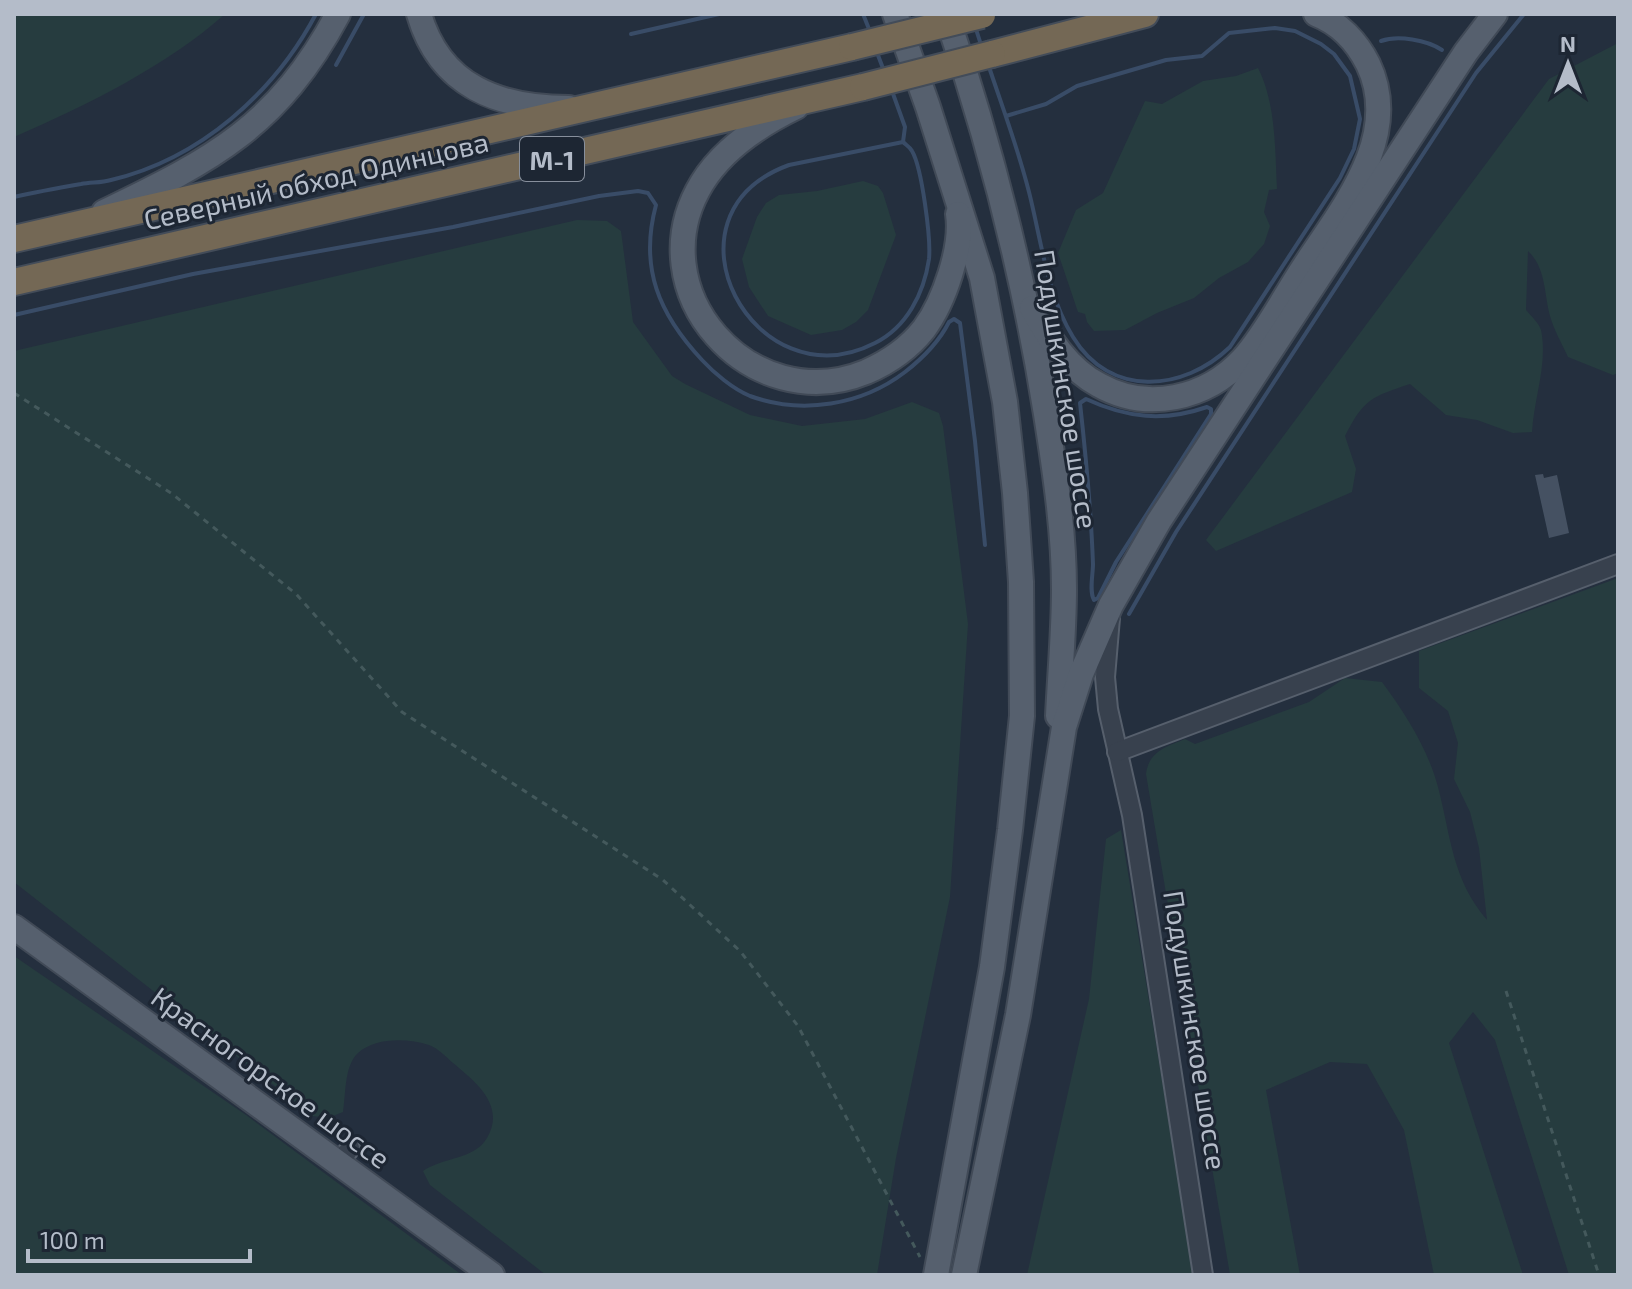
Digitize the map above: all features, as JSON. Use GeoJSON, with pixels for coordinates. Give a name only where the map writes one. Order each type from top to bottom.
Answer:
{"type":"FeatureCollection","features":[{"type":"Feature","properties":{"kind":"highway","name":"Северный обход Одинцова"},"geometry":{"type":"LineString","coordinates":[[14,239],[604,105],[983,14]]}},
{"type":"Feature","properties":{"kind":"highway","name":"Северный обход Одинцова"},"geometry":{"type":"LineString","coordinates":[[14,282],[821,97],[1145,14]]}},
{"type":"Feature","properties":{"kind":"main road"},"geometry":{"type":"LineString","coordinates":[[82,223],[184,172],[244,133],[291,86],[338,14]]}},
{"type":"Feature","properties":{"kind":"main road"},"geometry":{"type":"LineString","coordinates":[[419,14],[428,40],[442,62],[457,78],[476,90],[521,104],[566,108],[604,105]]}},
{"type":"Feature","properties":{"kind":"main road"},"geometry":{"type":"LineString","coordinates":[[895,14],[982,278],[1005,402],[1019,540],[1022,686],[1012,816],[992,967],[929,1268]]}},
{"type":"Feature","properties":{"kind":"main road","name":"Подушкинское шоссе"},"geometry":{"type":"LineString","coordinates":[[946,14],[977,108],[1018,262],[1056,478],[1064,587],[1054,782]]}},
{"type":"Feature","properties":{"kind":"main road"},"geometry":{"type":"LineString","coordinates":[[1018,262],[1031,308],[1044,329],[1077,369],[1099,385],[1145,400],[1164,399],[1199,391],[1230,371],[1253,346],[1355,186],[1375,137],[1378,101],[1370,69],[1352,40],[1337,26],[1316,14]]}},
{"type":"Feature","properties":{"kind":"main road"},"geometry":{"type":"LineString","coordinates":[[964,1275],[1018,1015],[1064,727],[1111,605],[1159,521],[1466,52],[1495,14]]}},
{"type":"Feature","properties":{"kind":"main road"},"geometry":{"type":"LineString","coordinates":[[821,97],[771,120],[732,149],[702,182],[690,209],[683,253],[687,284],[709,329],[733,354],[772,373],[814,381],[845,379],[898,354],[928,324],[948,283],[959,220],[955,192]]}},
{"type":"Feature","properties":{"kind":"main road","name":"Красногорское шоссе"},"geometry":{"type":"LineString","coordinates":[[14,927],[345,1156],[492,1275]]}},
{"type":"Feature","properties":{"kind":"street"},"geometry":{"type":"LineString","coordinates":[[1117,752],[1618,564]]}},
{"type":"Feature","properties":{"kind":"street","name":"Подушкинское шоссе"},"geometry":{"type":"LineString","coordinates":[[1111,605],[1105,677],[1108,709],[1132,815],[1203,1275]]}},
{"type":"Feature","properties":{"kind":"path"},"geometry":{"type":"LineString","coordinates":[[14,393],[171,493],[296,594],[402,712],[663,880],[740,951],[798,1026],[929,1268]]}},
{"type":"Feature","properties":{"kind":"path"},"geometry":{"type":"LineString","coordinates":[[1506,991],[1599,1275]]}},
{"type":"Feature","properties":{"kind":"green space"},"geometry":{"type":"Polygon","coordinates":[[[14,14],[225,14],[151,68],[97,98],[14,137],[14,14]]]}},
{"type":"Feature","properties":{"kind":"green space"},"geometry":{"type":"Polygon","coordinates":[[[1618,43],[1618,373],[1613,375],[1568,357],[1550,316],[1538,265],[1528,251],[1526,310],[1540,327],[1543,342],[1532,432],[1513,433],[1477,420],[1446,415],[1410,384],[1386,392],[1364,407],[1345,436],[1356,469],[1352,492],[1216,551],[1206,540],[1549,79],[1618,43]]]}},
{"type":"Feature","properties":{"kind":"green space"},"geometry":{"type":"Polygon","coordinates":[[[1258,68],[1271,111],[1277,189],[1269,190],[1264,212],[1270,226],[1264,244],[1248,262],[1219,278],[1194,298],[1125,330],[1094,331],[1085,314],[1078,312],[1058,253],[1076,210],[1103,193],[1145,101],[1162,104],[1203,81],[1236,76],[1258,68]]]}},
{"type":"Feature","properties":{"kind":"green space"},"geometry":{"type":"Polygon","coordinates":[[[863,181],[878,186],[883,193],[896,235],[868,310],[842,330],[811,335],[768,316],[749,287],[742,259],[757,217],[766,203],[779,195],[863,181]]]}},
{"type":"Feature","properties":{"kind":"green space"},"geometry":{"type":"Polygon","coordinates":[[[577,220],[607,221],[621,231],[633,322],[672,376],[685,384],[750,415],[802,426],[865,419],[912,402],[939,413],[943,426],[968,624],[950,897],[896,1158],[877,1275],[546,1275],[430,1185],[423,1171],[474,1150],[487,1138],[492,1126],[491,1105],[486,1096],[439,1050],[402,1040],[365,1048],[350,1065],[343,1112],[328,1118],[313,1116],[14,882],[14,351],[577,220]]]}},
{"type":"Feature","properties":{"kind":"green space"},"geometry":{"type":"Polygon","coordinates":[[[1618,578],[1618,1275],[1569,1275],[1495,1040],[1473,1012],[1449,1043],[1523,1275],[1434,1275],[1404,1130],[1367,1064],[1330,1062],[1266,1090],[1300,1275],[1230,1275],[1146,774],[1151,760],[1160,751],[1185,739],[1195,744],[1309,702],[1345,678],[1382,682],[1422,745],[1438,787],[1460,873],[1475,905],[1487,920],[1479,848],[1470,812],[1454,779],[1458,743],[1448,711],[1419,688],[1419,651],[1618,578]]]}},
{"type":"Feature","properties":{"kind":"green space"},"geometry":{"type":"Polygon","coordinates":[[[1121,830],[1194,1275],[1027,1275],[1089,999],[1106,839],[1121,830]]]}},
{"type":"Feature","properties":{"kind":"green space"},"geometry":{"type":"Polygon","coordinates":[[[14,956],[246,1115],[462,1275],[14,1275],[14,956]]]}},
{"type":"Feature","properties":{"kind":"building"},"geometry":{"type":"Polygon","coordinates":[[[1543,474],[1544,478],[1557,475],[1569,533],[1549,538],[1535,475],[1543,474]]]}},
{"type":"Feature","properties":{"kind":"waterway"},"geometry":{"type":"LineString","coordinates":[[14,197],[107,181],[144,170],[204,139],[256,96],[299,43],[316,14]]}},
{"type":"Feature","properties":{"kind":"waterway"},"geometry":{"type":"LineString","coordinates":[[336,65],[364,14]]}},
{"type":"Feature","properties":{"kind":"waterway"},"geometry":{"type":"LineString","coordinates":[[631,34],[719,14]]}},
{"type":"Feature","properties":{"kind":"waterway"},"geometry":{"type":"LineString","coordinates":[[863,14],[871,34]]}},
{"type":"Feature","properties":{"kind":"waterway"},"geometry":{"type":"LineString","coordinates":[[1129,614],[1176,532],[1476,73],[1524,14]]}},
{"type":"Feature","properties":{"kind":"waterway"},"geometry":{"type":"LineString","coordinates":[[975,26],[982,48]]}},
{"type":"Feature","properties":{"kind":"waterway"},"geometry":{"type":"LineString","coordinates":[[988,64],[1020,159],[1051,285],[1064,321],[1088,357],[1107,371],[1127,379],[1148,382],[1169,380],[1191,373],[1230,347],[1340,178],[1354,149],[1360,119],[1350,76],[1334,54],[1295,31],[1275,28],[1229,33],[1202,56],[1166,60],[1077,86],[1046,104],[1006,116]]}},
{"type":"Feature","properties":{"kind":"waterway"},"geometry":{"type":"LineString","coordinates":[[1381,41],[1396,38],[1412,40],[1442,50]]}},
{"type":"Feature","properties":{"kind":"waterway"},"geometry":{"type":"LineString","coordinates":[[876,50],[884,71]]}},
{"type":"Feature","properties":{"kind":"waterway"},"geometry":{"type":"LineString","coordinates":[[892,91],[905,127],[903,142]]}},
{"type":"Feature","properties":{"kind":"waterway"},"geometry":{"type":"LineString","coordinates":[[903,142],[912,151],[919,172],[929,249],[923,284],[905,318],[875,343],[831,355],[791,348],[758,327],[735,296],[724,260],[728,223],[748,190],[789,165],[903,142]]}},
{"type":"Feature","properties":{"kind":"waterway"},"geometry":{"type":"LineString","coordinates":[[14,315],[193,274],[453,227],[599,196],[638,191],[648,193],[656,205],[651,228],[652,270],[664,307],[687,343],[707,365],[750,396],[790,405],[831,404],[851,399],[905,372],[930,349],[949,322],[954,319],[960,323],[985,545]]}},
{"type":"Feature","properties":{"kind":"waterway"},"geometry":{"type":"LineString","coordinates":[[1086,399],[1116,410],[1146,416],[1176,415],[1207,407],[1211,409],[1211,414],[1094,600],[1091,588],[1090,504],[1080,403],[1086,399]]}}]}
